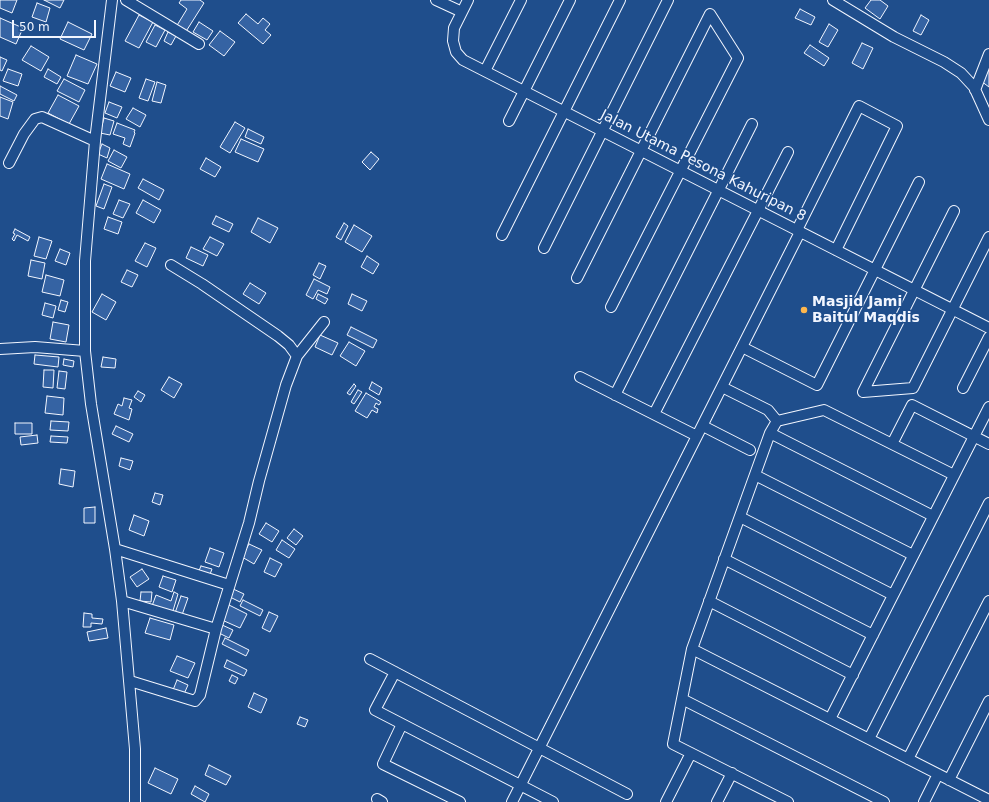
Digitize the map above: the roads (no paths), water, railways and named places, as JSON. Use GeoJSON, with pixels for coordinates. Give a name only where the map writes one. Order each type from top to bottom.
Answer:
{"type":"FeatureCollection","features":[{"type":"Feature","properties":{"kind":"street"},"geometry":{"type":"LineString","coordinates":[[112,0],[95,141],[85,261],[85,351],[91,404],[116,549],[122,601],[135,749],[135,802]]}},
{"type":"Feature","properties":{"kind":"street"},"geometry":{"type":"LineString","coordinates":[[126,0],[199,44]]}},
{"type":"Feature","properties":{"kind":"street"},"geometry":{"type":"LineString","coordinates":[[436,0],[462,12]]}},
{"type":"Feature","properties":{"kind":"street","name":"Jalan Utama Pesona Kahuripan 8"},"geometry":{"type":"LineString","coordinates":[[468,0],[454,28],[452,42],[456,52],[463,60],[989,328]]}},
{"type":"Feature","properties":{"kind":"street"},"geometry":{"type":"LineString","coordinates":[[485,71],[521,0]]}},
{"type":"Feature","properties":{"kind":"street"},"geometry":{"type":"LineString","coordinates":[[509,121],[570,0]]}},
{"type":"Feature","properties":{"kind":"street"},"geometry":{"type":"LineString","coordinates":[[502,235],[620,0]]}},
{"type":"Feature","properties":{"kind":"street"},"geometry":{"type":"LineString","coordinates":[[544,248],[668,0]]}},
{"type":"Feature","properties":{"kind":"street"},"geometry":{"type":"LineString","coordinates":[[833,0],[905,43],[944,62],[961,73],[975,90],[989,120]]}},
{"type":"Feature","properties":{"kind":"street"},"geometry":{"type":"LineString","coordinates":[[577,278],[710,14],[738,58],[611,307]]}},
{"type":"Feature","properties":{"kind":"street"},"geometry":{"type":"LineString","coordinates":[[975,90],[989,54]]}},
{"type":"Feature","properties":{"kind":"street"},"geometry":{"type":"LineString","coordinates":[[512,802],[703,426],[859,106],[897,126],[836,250]]}},
{"type":"Feature","properties":{"kind":"street"},"geometry":{"type":"LineString","coordinates":[[9,163],[24,134],[35,119],[42,117],[95,141]]}},
{"type":"Feature","properties":{"kind":"street"},"geometry":{"type":"LineString","coordinates":[[615,395],[752,124]]}},
{"type":"Feature","properties":{"kind":"street"},"geometry":{"type":"LineString","coordinates":[[654,414],[788,152]]}},
{"type":"Feature","properties":{"kind":"street"},"geometry":{"type":"LineString","coordinates":[[742,347],[817,385],[919,182]]}},
{"type":"Feature","properties":{"kind":"street"},"geometry":{"type":"LineString","coordinates":[[954,211],[863,392],[913,388],[989,237]]}},
{"type":"Feature","properties":{"kind":"street"},"geometry":{"type":"LineString","coordinates":[[171,265],[202,284],[278,336],[289,345],[297,356]]}},
{"type":"Feature","properties":{"kind":"street"},"geometry":{"type":"LineString","coordinates":[[130,681],[195,701],[200,694],[216,629],[249,523],[259,481],[286,385],[297,356],[324,322]]}},
{"type":"Feature","properties":{"kind":"street"},"geometry":{"type":"LineString","coordinates":[[963,388],[989,337]]}},
{"type":"Feature","properties":{"kind":"street"},"geometry":{"type":"LineString","coordinates":[[0,349],[35,347],[85,351]]}},
{"type":"Feature","properties":{"kind":"street"},"geometry":{"type":"LineString","coordinates":[[580,377],[698,436]]}},
{"type":"Feature","properties":{"kind":"street"},"geometry":{"type":"LineString","coordinates":[[722,387],[768,410],[778,421]]}},
{"type":"Feature","properties":{"kind":"street"},"geometry":{"type":"LineString","coordinates":[[892,444],[912,405],[989,444]]}},
{"type":"Feature","properties":{"kind":"street"},"geometry":{"type":"LineString","coordinates":[[830,719],[989,407]]}},
{"type":"Feature","properties":{"kind":"street"},"geometry":{"type":"LineString","coordinates":[[788,802],[673,744],[692,649],[770,434],[778,421],[824,410],[954,475]]}},
{"type":"Feature","properties":{"kind":"street"},"geometry":{"type":"LineString","coordinates":[[703,426],[750,450]]}},
{"type":"Feature","properties":{"kind":"street"},"geometry":{"type":"LineString","coordinates":[[770,434],[933,516]]}},
{"type":"Feature","properties":{"kind":"street"},"geometry":{"type":"LineString","coordinates":[[755,475],[914,555]]}},
{"type":"Feature","properties":{"kind":"street"},"geometry":{"type":"LineString","coordinates":[[869,739],[989,503]]}},
{"type":"Feature","properties":{"kind":"street"},"geometry":{"type":"LineString","coordinates":[[740,517],[893,595]]}},
{"type":"Feature","properties":{"kind":"street"},"geometry":{"type":"LineString","coordinates":[[116,549],[229,585]]}},
{"type":"Feature","properties":{"kind":"street"},"geometry":{"type":"LineString","coordinates":[[724,559],[873,635]]}},
{"type":"Feature","properties":{"kind":"street"},"geometry":{"type":"LineString","coordinates":[[122,601],[216,629]]}},
{"type":"Feature","properties":{"kind":"street"},"geometry":{"type":"LineString","coordinates":[[908,759],[989,601]]}},
{"type":"Feature","properties":{"kind":"street"},"geometry":{"type":"LineString","coordinates":[[709,602],[853,675]]}},
{"type":"Feature","properties":{"kind":"street"},"geometry":{"type":"LineString","coordinates":[[692,649],[989,799]]}},
{"type":"Feature","properties":{"kind":"street"},"geometry":{"type":"LineString","coordinates":[[370,660],[627,794]]}},
{"type":"Feature","properties":{"kind":"street"},"geometry":{"type":"LineString","coordinates":[[395,672],[375,710],[553,802]]}},
{"type":"Feature","properties":{"kind":"street"},"geometry":{"type":"LineString","coordinates":[[682,699],[884,802]]}},
{"type":"Feature","properties":{"kind":"street"},"geometry":{"type":"LineString","coordinates":[[949,780],[989,701]]}},
{"type":"Feature","properties":{"kind":"street"},"geometry":{"type":"LineString","coordinates":[[402,724],[383,764],[460,802]]}},
{"type":"Feature","properties":{"kind":"street"},"geometry":{"type":"LineString","coordinates":[[666,802],[691,753]]}},
{"type":"Feature","properties":{"kind":"street"},"geometry":{"type":"LineString","coordinates":[[717,802],[732,774]]}},
{"type":"Feature","properties":{"kind":"street"},"geometry":{"type":"LineString","coordinates":[[924,802],[938,774]]}},
{"type":"Feature","properties":{"kind":"place","name":"Masjid Jami Baitul Maqdis"},"geometry":{"type":"Point","coordinates":[804,310]}}]}
